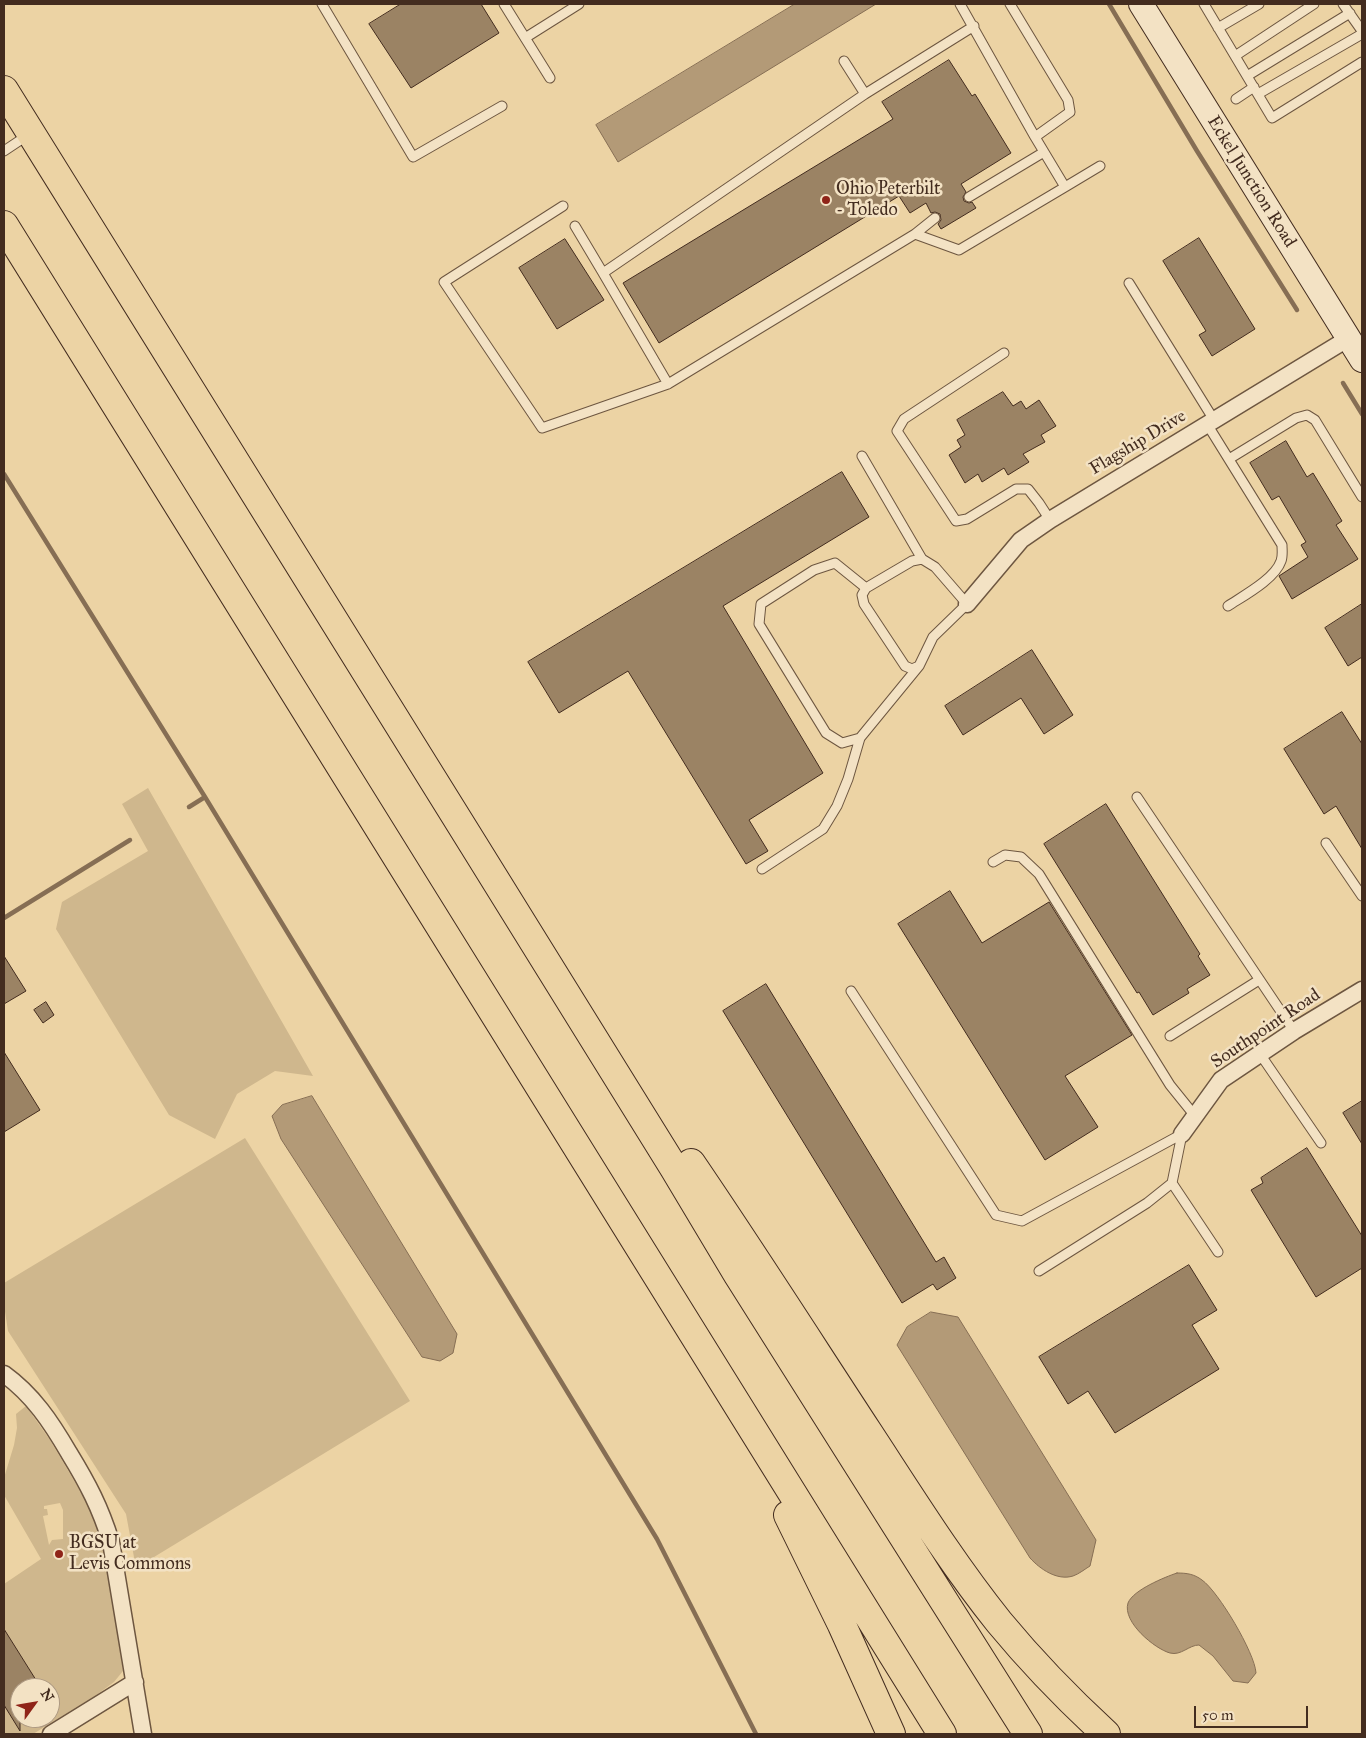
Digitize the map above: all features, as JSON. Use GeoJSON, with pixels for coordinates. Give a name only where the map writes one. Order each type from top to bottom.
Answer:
{"type":"FeatureCollection","features":[{"type":"Feature","properties":{"kind":"highway"},"geometry":{"type":"LineString","coordinates":[[4,90],[674,1168],[738,1275],[1028,1734]]}},
{"type":"Feature","properties":{"kind":"highway"},"geometry":{"type":"LineString","coordinates":[[4,225],[942,1734]]}},
{"type":"Feature","properties":{"kind":"highway"},"geometry":{"type":"LineString","coordinates":[[473,844],[701,1177],[894,1472],[965,1576],[1028,1656],[1066,1697],[1106,1734]]}},
{"type":"Feature","properties":{"kind":"highway"},"geometry":{"type":"LineString","coordinates":[[671,1298],[786,1510],[892,1734]]}},
{"type":"Feature","properties":{"kind":"street","name":"Eckel Junction Road"},"geometry":{"type":"LineString","coordinates":[[1141,4],[1358,351]]}},
{"type":"Feature","properties":{"kind":"street","name":"Flagship Drive"},"geometry":{"type":"LineString","coordinates":[[966,604],[1022,540],[1050,520],[1211,422],[1358,351]]}},
{"type":"Feature","properties":{"kind":"street","name":"Southpoint Road"},"geometry":{"type":"LineString","coordinates":[[1182,1134],[1220,1080],[1294,1031],[1362,990]]}},
{"type":"Feature","properties":{"kind":"street"},"geometry":{"type":"LineString","coordinates":[[4,1374],[25,1391],[41,1408],[92,1492],[103,1516],[112,1542],[143,1734]]}},
{"type":"Feature","properties":{"kind":"street"},"geometry":{"type":"LineString","coordinates":[[52,1734],[135,1682]]}},
{"type":"Feature","properties":{"kind":"lane"},"geometry":{"type":"LineString","coordinates":[[322,4],[413,158],[502,106]]}},
{"type":"Feature","properties":{"kind":"lane"},"geometry":{"type":"LineString","coordinates":[[504,4],[550,78]]}},
{"type":"Feature","properties":{"kind":"lane"},"geometry":{"type":"LineString","coordinates":[[525,38],[579,4]]}},
{"type":"Feature","properties":{"kind":"lane"},"geometry":{"type":"LineString","coordinates":[[960,4],[1065,187]]}},
{"type":"Feature","properties":{"kind":"lane"},"geometry":{"type":"LineString","coordinates":[[1010,4],[1068,100],[1070,112],[1035,137]]}},
{"type":"Feature","properties":{"kind":"lane"},"geometry":{"type":"LineString","coordinates":[[1206,4],[1218,28],[1272,118],[1362,62]]}},
{"type":"Feature","properties":{"kind":"lane"},"geometry":{"type":"LineString","coordinates":[[1218,28],[1259,4]]}},
{"type":"Feature","properties":{"kind":"lane"},"geometry":{"type":"LineString","coordinates":[[1235,56],[1314,4]]}},
{"type":"Feature","properties":{"kind":"lane"},"geometry":{"type":"LineString","coordinates":[[1236,99],[1256,91],[1362,33],[1344,4]]}},
{"type":"Feature","properties":{"kind":"lane"},"geometry":{"type":"LineString","coordinates":[[1246,76],[1350,13]]}},
{"type":"Feature","properties":{"kind":"lane"},"geometry":{"type":"LineString","coordinates":[[602,273],[866,94],[974,26]]}},
{"type":"Feature","properties":{"kind":"lane"},"geometry":{"type":"LineString","coordinates":[[844,61],[866,94]]}},
{"type":"Feature","properties":{"kind":"lane"},"geometry":{"type":"LineString","coordinates":[[4,151],[31,133]]}},
{"type":"Feature","properties":{"kind":"lane"},"geometry":{"type":"LineString","coordinates":[[969,197],[1044,152]]}},
{"type":"Feature","properties":{"kind":"lane"},"geometry":{"type":"LineString","coordinates":[[916,234],[959,250],[1100,166]]}},
{"type":"Feature","properties":{"kind":"lane"},"geometry":{"type":"LineString","coordinates":[[563,206],[444,282],[542,428],[668,384],[916,234],[935,218]]}},
{"type":"Feature","properties":{"kind":"lane"},"geometry":{"type":"LineString","coordinates":[[575,226],[668,384]]}},
{"type":"Feature","properties":{"kind":"lane"},"geometry":{"type":"LineString","coordinates":[[1129,283],[1211,422],[1229,459],[1282,545],[1281,561],[1272,574],[1228,606]]}},
{"type":"Feature","properties":{"kind":"lane"},"geometry":{"type":"LineString","coordinates":[[1004,353],[904,419],[897,431],[956,521],[967,519],[1016,489],[1028,489],[1050,520]]}},
{"type":"Feature","properties":{"kind":"lane"},"geometry":{"type":"LineString","coordinates":[[1229,459],[1296,418],[1307,415],[1315,420],[1362,497]]}},
{"type":"Feature","properties":{"kind":"lane"},"geometry":{"type":"LineString","coordinates":[[762,869],[823,829],[837,806],[848,779],[860,738],[919,666],[933,637],[966,604],[935,567],[922,559],[862,456]]}},
{"type":"Feature","properties":{"kind":"lane"},"geometry":{"type":"LineString","coordinates":[[919,666],[912,669],[905,666],[864,604],[862,595],[866,588],[912,561],[922,559]]}},
{"type":"Feature","properties":{"kind":"lane"},"geometry":{"type":"LineString","coordinates":[[860,738],[842,743],[826,733],[759,624],[761,604],[814,570],[835,563],[866,588]]}},
{"type":"Feature","properties":{"kind":"lane"},"geometry":{"type":"LineString","coordinates":[[1137,797],[1294,1031]]}},
{"type":"Feature","properties":{"kind":"lane"},"geometry":{"type":"LineString","coordinates":[[1326,843],[1362,896]]}},
{"type":"Feature","properties":{"kind":"lane"},"geometry":{"type":"LineString","coordinates":[[993,862],[1005,855],[1022,857],[1039,874],[1170,1085],[1195,1116]]}},
{"type":"Feature","properties":{"kind":"lane"},"geometry":{"type":"LineString","coordinates":[[1170,1036],[1259,980]]}},
{"type":"Feature","properties":{"kind":"lane"},"geometry":{"type":"LineString","coordinates":[[851,992],[996,1215],[1022,1221],[1182,1134]]}},
{"type":"Feature","properties":{"kind":"lane"},"geometry":{"type":"LineString","coordinates":[[1260,1054],[1321,1143]]}},
{"type":"Feature","properties":{"kind":"lane"},"geometry":{"type":"LineString","coordinates":[[1039,1271],[1147,1203],[1172,1183],[1182,1134]]}},
{"type":"Feature","properties":{"kind":"lane"},"geometry":{"type":"LineString","coordinates":[[1172,1183],[1218,1252]]}},
{"type":"Feature","properties":{"kind":"shaded area"},"geometry":{"type":"Polygon","coordinates":[[[795,4],[876,4],[618,162],[596,125],[795,4]]]}},
{"type":"Feature","properties":{"kind":"shaded area"},"geometry":{"type":"Polygon","coordinates":[[[148,788],[313,1076],[275,1071],[237,1094],[215,1139],[169,1115],[56,929],[62,902],[148,851],[122,804],[148,788]]]}},
{"type":"Feature","properties":{"kind":"shaded area"},"geometry":{"type":"Polygon","coordinates":[[[312,1096],[457,1334],[453,1353],[440,1361],[422,1357],[281,1139],[272,1116],[282,1105],[312,1096]]]}},
{"type":"Feature","properties":{"kind":"shaded area"},"geometry":{"type":"Polygon","coordinates":[[[245,1138],[410,1401],[136,1568],[126,1514],[8,1331],[4,1305],[4,1283],[245,1138]]]}},
{"type":"Feature","properties":{"kind":"shaded area"},"geometry":{"type":"Polygon","coordinates":[[[931,1312],[958,1317],[1096,1540],[1090,1566],[1077,1574],[1061,1577],[1049,1573],[1030,1558],[897,1345],[907,1327],[931,1312]]]}},
{"type":"Feature","properties":{"kind":"shaded area","name":"BGSU at Levis Commons"},"geometry":{"type":"Polygon","coordinates":[[[26,1406],[50,1440],[95,1516],[104,1544],[123,1671],[114,1682],[60,1717],[60,1678],[35,1678],[4,1629],[4,1584],[41,1559],[4,1495],[4,1478],[17,1428],[16,1414],[26,1406]],[[60,1503],[44,1506],[44,1509],[47,1509],[48,1515],[43,1516],[49,1545],[52,1540],[63,1539],[63,1510],[60,1503]]]}},
{"type":"Feature","properties":{"kind":"shaded area"},"geometry":{"type":"Polygon","coordinates":[[[1177,1573],[1190,1574],[1202,1580],[1209,1586],[1226,1609],[1243,1638],[1254,1664],[1256,1673],[1248,1683],[1233,1681],[1213,1656],[1199,1645],[1178,1653],[1170,1653],[1156,1646],[1141,1634],[1135,1626],[1127,1610],[1131,1598],[1150,1585],[1177,1573]]]}},
{"type":"Feature","properties":{"kind":"shaded area","name":"BGSU at Levis Commons"},"geometry":{"type":"Polygon","coordinates":[[[4,1705],[10,1714],[10,1728],[43,1728],[33,1734],[4,1734],[4,1705]]]}},
{"type":"Feature","properties":{"kind":"building"},"geometry":{"type":"Polygon","coordinates":[[[401,4],[481,4],[499,33],[411,88],[369,24],[401,4]]]}},
{"type":"Feature","properties":{"kind":"building","name":"Ohio Peterbilt - Toledo"},"geometry":{"type":"Polygon","coordinates":[[[949,60],[972,96],[975,94],[1011,153],[961,184],[966,192],[963,197],[964,201],[972,202],[976,208],[941,229],[938,224],[941,220],[940,214],[931,213],[926,203],[910,213],[899,196],[659,343],[623,283],[893,119],[882,102],[949,60]]]}},
{"type":"Feature","properties":{"kind":"building"},"geometry":{"type":"Polygon","coordinates":[[[1199,238],[1255,329],[1212,356],[1199,335],[1206,331],[1163,261],[1199,238]]]}},
{"type":"Feature","properties":{"kind":"building"},"geometry":{"type":"Polygon","coordinates":[[[565,239],[604,300],[557,329],[519,268],[565,239]]]}},
{"type":"Feature","properties":{"kind":"building"},"geometry":{"type":"Polygon","coordinates":[[[1003,392],[1013,406],[1021,401],[1026,409],[1039,400],[1056,426],[1041,435],[1045,442],[1023,454],[1029,462],[1008,475],[1004,468],[982,482],[978,474],[965,483],[949,455],[961,447],[957,440],[965,435],[957,420],[1003,392]]]}},
{"type":"Feature","properties":{"kind":"building"},"geometry":{"type":"Polygon","coordinates":[[[1286,441],[1307,477],[1313,473],[1342,521],[1336,525],[1358,559],[1292,599],[1279,576],[1308,557],[1301,545],[1306,542],[1279,496],[1272,500],[1250,463],[1286,441]]]}},
{"type":"Feature","properties":{"kind":"building"},"geometry":{"type":"Polygon","coordinates":[[[842,472],[869,517],[723,606],[823,773],[749,820],[768,851],[746,864],[628,671],[559,713],[528,662],[842,472]]]}},
{"type":"Feature","properties":{"kind":"building"},"geometry":{"type":"Polygon","coordinates":[[[1362,604],[1362,657],[1348,666],[1325,628],[1362,604]]]}},
{"type":"Feature","properties":{"kind":"building"},"geometry":{"type":"Polygon","coordinates":[[[1032,650],[1073,715],[1044,734],[1021,698],[963,735],[945,706],[1032,650]]]}},
{"type":"Feature","properties":{"kind":"building"},"geometry":{"type":"Polygon","coordinates":[[[1342,712],[1362,744],[1362,849],[1336,806],[1324,814],[1284,749],[1342,712]]]}},
{"type":"Feature","properties":{"kind":"building"},"geometry":{"type":"Polygon","coordinates":[[[1106,804],[1200,954],[1198,956],[1210,975],[1187,989],[1189,993],[1153,1015],[1139,992],[1137,993],[1044,844],[1106,804]]]}},
{"type":"Feature","properties":{"kind":"building"},"geometry":{"type":"Polygon","coordinates":[[[950,891],[982,943],[1049,902],[1132,1035],[1065,1076],[1098,1127],[1045,1160],[898,924],[950,891]]]}},
{"type":"Feature","properties":{"kind":"building"},"geometry":{"type":"Polygon","coordinates":[[[4,956],[26,991],[4,1004],[4,956]]]}},
{"type":"Feature","properties":{"kind":"building"},"geometry":{"type":"Polygon","coordinates":[[[766,984],[936,1262],[944,1257],[956,1278],[937,1290],[933,1284],[902,1303],[723,1011],[766,984]]]}},
{"type":"Feature","properties":{"kind":"building"},"geometry":{"type":"Polygon","coordinates":[[[46,1002],[54,1015],[43,1023],[34,1010],[46,1002]]]}},
{"type":"Feature","properties":{"kind":"building"},"geometry":{"type":"Polygon","coordinates":[[[4,1052],[40,1110],[4,1132],[4,1052]]]}},
{"type":"Feature","properties":{"kind":"building"},"geometry":{"type":"Polygon","coordinates":[[[1362,1101],[1362,1144],[1343,1113],[1362,1101]]]}},
{"type":"Feature","properties":{"kind":"building"},"geometry":{"type":"Polygon","coordinates":[[[1307,1148],[1362,1236],[1362,1268],[1316,1297],[1251,1190],[1263,1183],[1261,1178],[1307,1148]]]}},
{"type":"Feature","properties":{"kind":"building"},"geometry":{"type":"Polygon","coordinates":[[[1189,1265],[1217,1310],[1192,1325],[1219,1369],[1115,1433],[1088,1391],[1068,1404],[1039,1357],[1189,1265]]]}},
{"type":"Feature","properties":{"kind":"building"},"geometry":{"type":"Polygon","coordinates":[[[4,1629],[35,1678],[10,1678],[10,1715],[4,1705],[4,1629]]]}},
{"type":"Feature","properties":{"kind":"waterway"},"geometry":{"type":"LineString","coordinates":[[1109,4],[1197,151],[1297,310]]}},
{"type":"Feature","properties":{"kind":"waterway"},"geometry":{"type":"LineString","coordinates":[[1343,383],[1362,414]]}},
{"type":"Feature","properties":{"kind":"waterway"},"geometry":{"type":"LineString","coordinates":[[4,474],[205,797],[657,1539],[756,1734]]}},
{"type":"Feature","properties":{"kind":"waterway"},"geometry":{"type":"LineString","coordinates":[[189,807],[205,797]]}},
{"type":"Feature","properties":{"kind":"waterway"},"geometry":{"type":"LineString","coordinates":[[4,918],[130,840]]}},
{"type":"Feature","properties":{"kind":"place","name":"Ohio Peterbilt - Toledo"},"geometry":{"type":"Point","coordinates":[826,200]}},
{"type":"Feature","properties":{"kind":"place","name":"BGSU at Levis Commons"},"geometry":{"type":"Point","coordinates":[59,1554]}}]}
